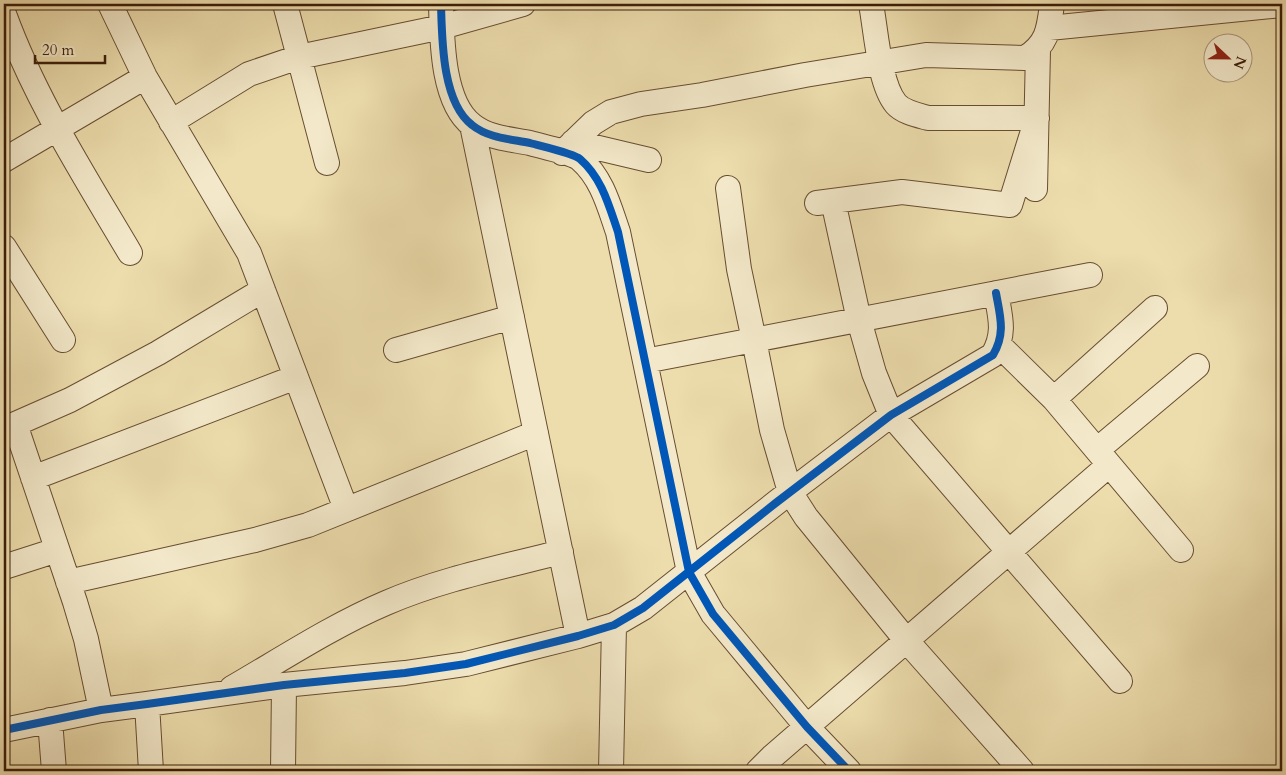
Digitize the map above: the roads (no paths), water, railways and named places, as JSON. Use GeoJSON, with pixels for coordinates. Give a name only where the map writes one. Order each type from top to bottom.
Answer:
{"type":"FeatureCollection","features":[{"type":"Feature","properties":{"kind":"street"},"geometry":{"type":"LineString","coordinates":[[110,4],[145,77],[249,253],[346,510]]}},
{"type":"Feature","properties":{"kind":"street"},"geometry":{"type":"LineString","coordinates":[[286,4],[327,163]]}},
{"type":"Feature","properties":{"kind":"street"},"geometry":{"type":"LineString","coordinates":[[171,122],[250,74],[299,57],[441,15],[523,4]]}},
{"type":"Feature","properties":{"kind":"street"},"geometry":{"type":"LineString","coordinates":[[871,4],[888,91],[897,105],[911,113],[928,118],[1036,118]]}},
{"type":"Feature","properties":{"kind":"street"},"geometry":{"type":"LineString","coordinates":[[1035,189],[1038,50],[1050,28],[1052,4]]}},
{"type":"Feature","properties":{"kind":"street"},"geometry":{"type":"LineString","coordinates":[[1050,28],[1282,5]]}},
{"type":"Feature","properties":{"kind":"street"},"geometry":{"type":"LineString","coordinates":[[4,14],[27,71],[57,129],[130,253]]}},
{"type":"Feature","properties":{"kind":"street"},"geometry":{"type":"LineString","coordinates":[[441,15],[443,49],[450,87],[459,110],[472,125],[492,136],[544,146],[568,147],[649,160]]}},
{"type":"Feature","properties":{"kind":"street"},"geometry":{"type":"LineString","coordinates":[[568,147],[593,123],[611,112],[641,104],[702,95],[926,54],[1026,58],[1038,50]]}},
{"type":"Feature","properties":{"kind":"street"},"geometry":{"type":"LineString","coordinates":[[4,160],[145,77]]}},
{"type":"Feature","properties":{"kind":"street"},"geometry":{"type":"LineString","coordinates":[[1036,118],[1010,205],[902,192],[826,207],[874,373],[891,416],[1120,681]]}},
{"type":"Feature","properties":{"kind":"street"},"geometry":{"type":"LineString","coordinates":[[472,125],[578,636]]}},
{"type":"Feature","properties":{"kind":"street"},"geometry":{"type":"LineString","coordinates":[[568,147],[597,177],[608,201],[618,232],[689,572],[713,614],[806,727],[849,771]]}},
{"type":"Feature","properties":{"kind":"street"},"geometry":{"type":"LineString","coordinates":[[728,188],[740,268],[772,430],[790,492],[806,517],[906,640],[1022,771]]}},
{"type":"Feature","properties":{"kind":"street"},"geometry":{"type":"LineString","coordinates":[[4,247],[63,340]]}},
{"type":"Feature","properties":{"kind":"street"},"geometry":{"type":"LineString","coordinates":[[645,361],[1090,275]]}},
{"type":"Feature","properties":{"kind":"street"},"geometry":{"type":"LineString","coordinates":[[101,710],[86,639],[68,582],[33,478],[9,427],[70,400],[158,353],[263,290]]}},
{"type":"Feature","properties":{"kind":"street"},"geometry":{"type":"LineString","coordinates":[[4,730],[101,710],[284,685],[405,673],[466,664],[614,625],[643,608],[790,492],[891,416],[992,355],[999,345],[1001,334],[1001,319],[996,293]]}},
{"type":"Feature","properties":{"kind":"street"},"geometry":{"type":"LineString","coordinates":[[1054,399],[1155,308]]}},
{"type":"Feature","properties":{"kind":"street"},"geometry":{"type":"LineString","coordinates":[[396,350],[512,317]]}},
{"type":"Feature","properties":{"kind":"street"},"geometry":{"type":"LineString","coordinates":[[999,345],[1054,399],[1182,550]]}},
{"type":"Feature","properties":{"kind":"street"},"geometry":{"type":"LineString","coordinates":[[758,771],[1009,551],[1197,366]]}},
{"type":"Feature","properties":{"kind":"street"},"geometry":{"type":"LineString","coordinates":[[33,478],[296,377]]}},
{"type":"Feature","properties":{"kind":"street"},"geometry":{"type":"LineString","coordinates":[[68,582],[255,540],[308,525],[536,433]]}},
{"type":"Feature","properties":{"kind":"street"},"geometry":{"type":"LineString","coordinates":[[4,567],[57,550]]}},
{"type":"Feature","properties":{"kind":"street"},"geometry":{"type":"LineString","coordinates":[[222,693],[334,629],[385,603],[432,586],[561,552]]}},
{"type":"Feature","properties":{"kind":"street"},"geometry":{"type":"LineString","coordinates":[[611,771],[614,625]]}},
{"type":"Feature","properties":{"kind":"street"},"geometry":{"type":"LineString","coordinates":[[283,771],[284,685]]}},
{"type":"Feature","properties":{"kind":"street"},"geometry":{"type":"LineString","coordinates":[[147,704],[151,771]]}},
{"type":"Feature","properties":{"kind":"street"},"geometry":{"type":"LineString","coordinates":[[50,720],[54,771]]}}]}
